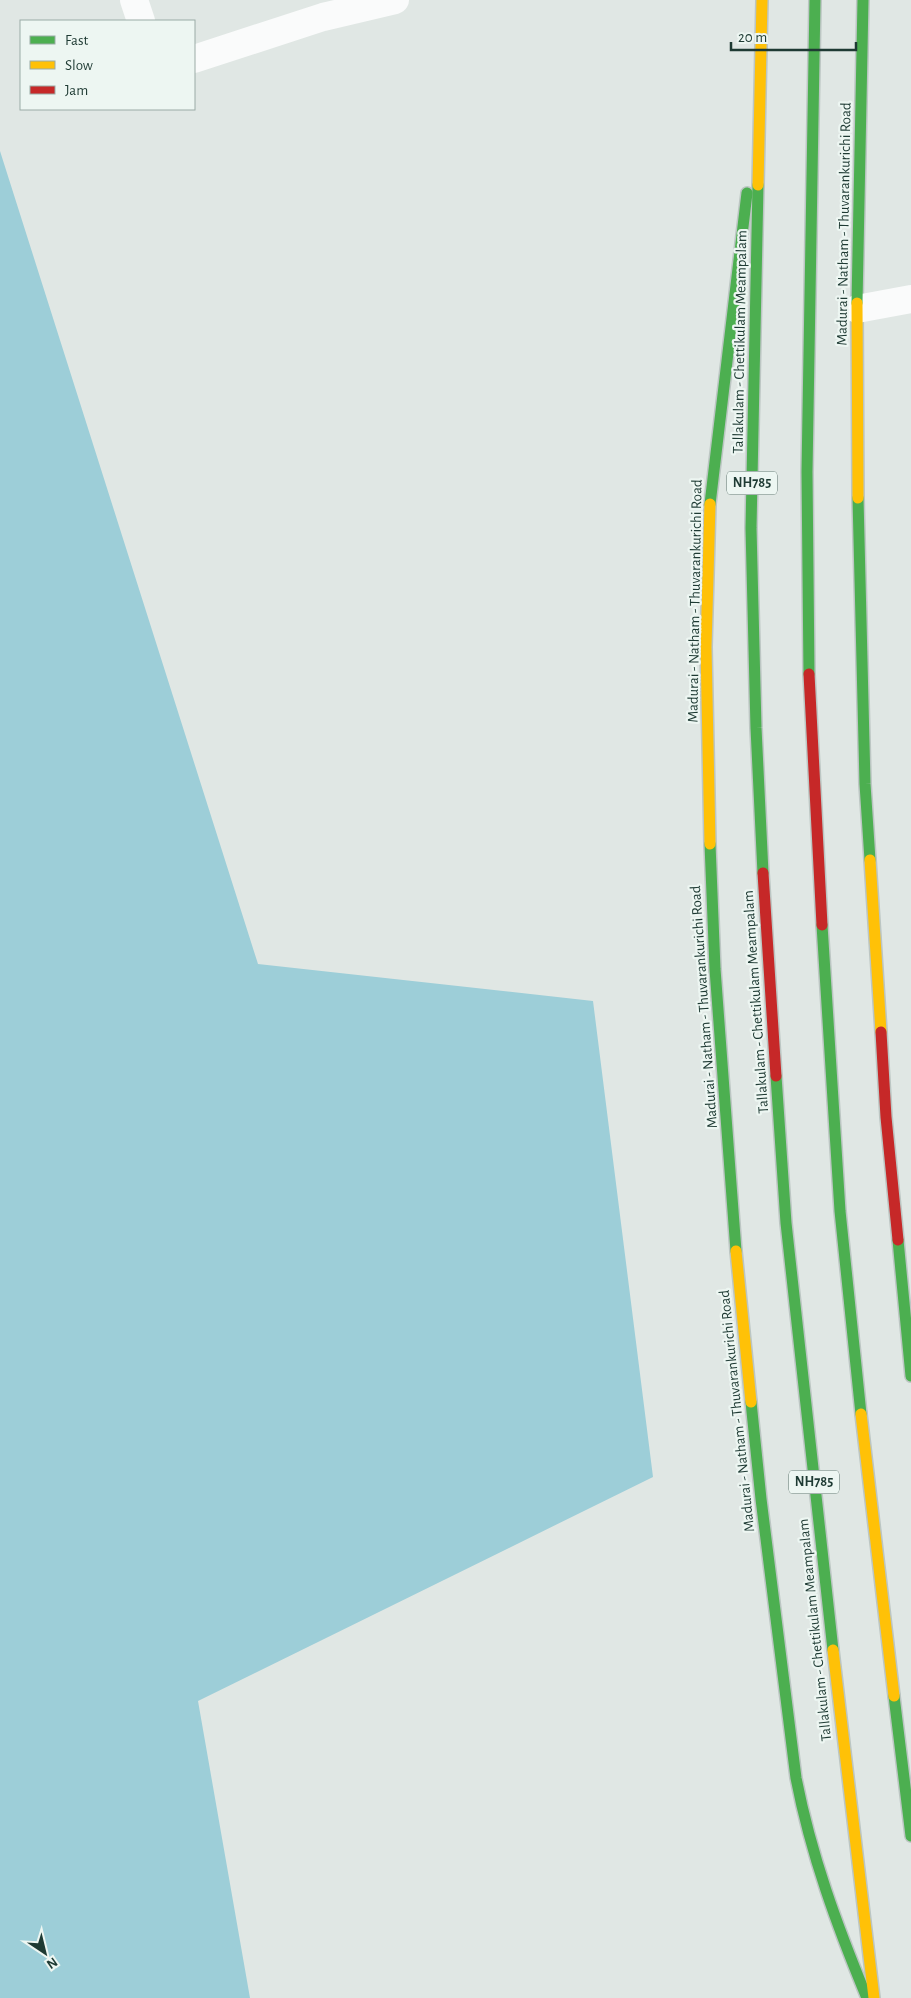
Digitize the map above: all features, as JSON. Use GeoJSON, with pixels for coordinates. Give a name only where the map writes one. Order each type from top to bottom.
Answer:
{"type":"FeatureCollection","features":[{"type":"Feature","properties":{"kind":"main road","name":"Madurai - Natham - Thuvarankurichi Road"},"geometry":{"type":"LineString","coordinates":[[756,0],[749,170],[743,238],[715,451],[709,513],[706,647],[707,764],[715,969],[740,1299],[761,1499],[796,1778],[802,1816],[828,1902],[867,1998]]}},
{"type":"Feature","properties":{"kind":"main road","name":"Tallakulam - Chettikulam Meampalam"},"geometry":{"type":"LineString","coordinates":[[762,0],[751,528],[756,728],[768,966],[786,1223],[840,1721],[874,1998]]}},
{"type":"Feature","properties":{"kind":"main road"},"geometry":{"type":"LineString","coordinates":[[815,0],[807,472],[808,650],[823,963],[840,1211],[870,1502],[911,1836]]}},
{"type":"Feature","properties":{"kind":"main road","name":"Madurai - Natham - Thuvarankurichi Road"},"geometry":{"type":"LineString","coordinates":[[863,0],[856,356],[865,784],[886,1117],[910,1362]]}},
{"type":"Feature","properties":{"kind":"street"},"geometry":{"type":"LineString","coordinates":[[134,0],[141,20]]}},
{"type":"Feature","properties":{"kind":"street"},"geometry":{"type":"LineString","coordinates":[[195,59],[322,8],[395,0]]}},
{"type":"Feature","properties":{"kind":"street"},"geometry":{"type":"LineString","coordinates":[[857,309],[911,299]]}},
{"type":"Feature","properties":{"kind":"water"},"geometry":{"type":"Polygon","coordinates":[[[0,151],[258,964],[593,1001],[653,1477],[198,1701],[250,1998],[0,1998],[0,151]]]}},
{"type":"Feature","properties":{"kind":"traffic: fast"},"geometry":{"type":"LineString","coordinates":[[809,674],[807,472],[815,0]]}},
{"type":"Feature","properties":{"kind":"traffic: fast"},"geometry":{"type":"LineString","coordinates":[[857,303],[863,0]]}},
{"type":"Feature","properties":{"kind":"traffic: fast"},"geometry":{"type":"LineString","coordinates":[[758,185],[751,528],[756,728],[763,873]]}},
{"type":"Feature","properties":{"kind":"traffic: fast"},"geometry":{"type":"LineString","coordinates":[[710,504],[747,193]]}},
{"type":"Feature","properties":{"kind":"traffic: fast"},"geometry":{"type":"LineString","coordinates":[[858,498],[865,784],[870,860]]}},
{"type":"Feature","properties":{"kind":"traffic: fast"},"geometry":{"type":"LineString","coordinates":[[710,844],[715,969],[736,1251]]}},
{"type":"Feature","properties":{"kind":"traffic: fast"},"geometry":{"type":"LineString","coordinates":[[822,925],[840,1211],[861,1414]]}},
{"type":"Feature","properties":{"kind":"traffic: fast"},"geometry":{"type":"LineString","coordinates":[[776,1076],[786,1223],[833,1650]]}},
{"type":"Feature","properties":{"kind":"traffic: fast"},"geometry":{"type":"LineString","coordinates":[[898,1240],[911,1376]]}},
{"type":"Feature","properties":{"kind":"traffic: fast"},"geometry":{"type":"LineString","coordinates":[[751,1402],[761,1499],[796,1778],[809,1835],[826,1890],[867,1998]]}},
{"type":"Feature","properties":{"kind":"traffic: fast"},"geometry":{"type":"LineString","coordinates":[[894,1696],[911,1836]]}},
{"type":"Feature","properties":{"kind":"traffic: slow"},"geometry":{"type":"LineString","coordinates":[[758,185],[762,0]]}},
{"type":"Feature","properties":{"kind":"traffic: slow"},"geometry":{"type":"LineString","coordinates":[[857,303],[858,498]]}},
{"type":"Feature","properties":{"kind":"traffic: slow"},"geometry":{"type":"LineString","coordinates":[[710,504],[706,647],[710,844]]}},
{"type":"Feature","properties":{"kind":"traffic: slow"},"geometry":{"type":"LineString","coordinates":[[870,860],[881,1032]]}},
{"type":"Feature","properties":{"kind":"traffic: slow"},"geometry":{"type":"LineString","coordinates":[[736,1251],[751,1402]]}},
{"type":"Feature","properties":{"kind":"traffic: slow"},"geometry":{"type":"LineString","coordinates":[[861,1414],[894,1696]]}},
{"type":"Feature","properties":{"kind":"traffic: slow"},"geometry":{"type":"LineString","coordinates":[[833,1650],[874,1998]]}},
{"type":"Feature","properties":{"kind":"traffic: jam"},"geometry":{"type":"LineString","coordinates":[[809,674],[822,925]]}},
{"type":"Feature","properties":{"kind":"traffic: jam"},"geometry":{"type":"LineString","coordinates":[[763,873],[776,1076]]}},
{"type":"Feature","properties":{"kind":"traffic: jam"},"geometry":{"type":"LineString","coordinates":[[881,1032],[886,1117],[898,1240]]}}]}
